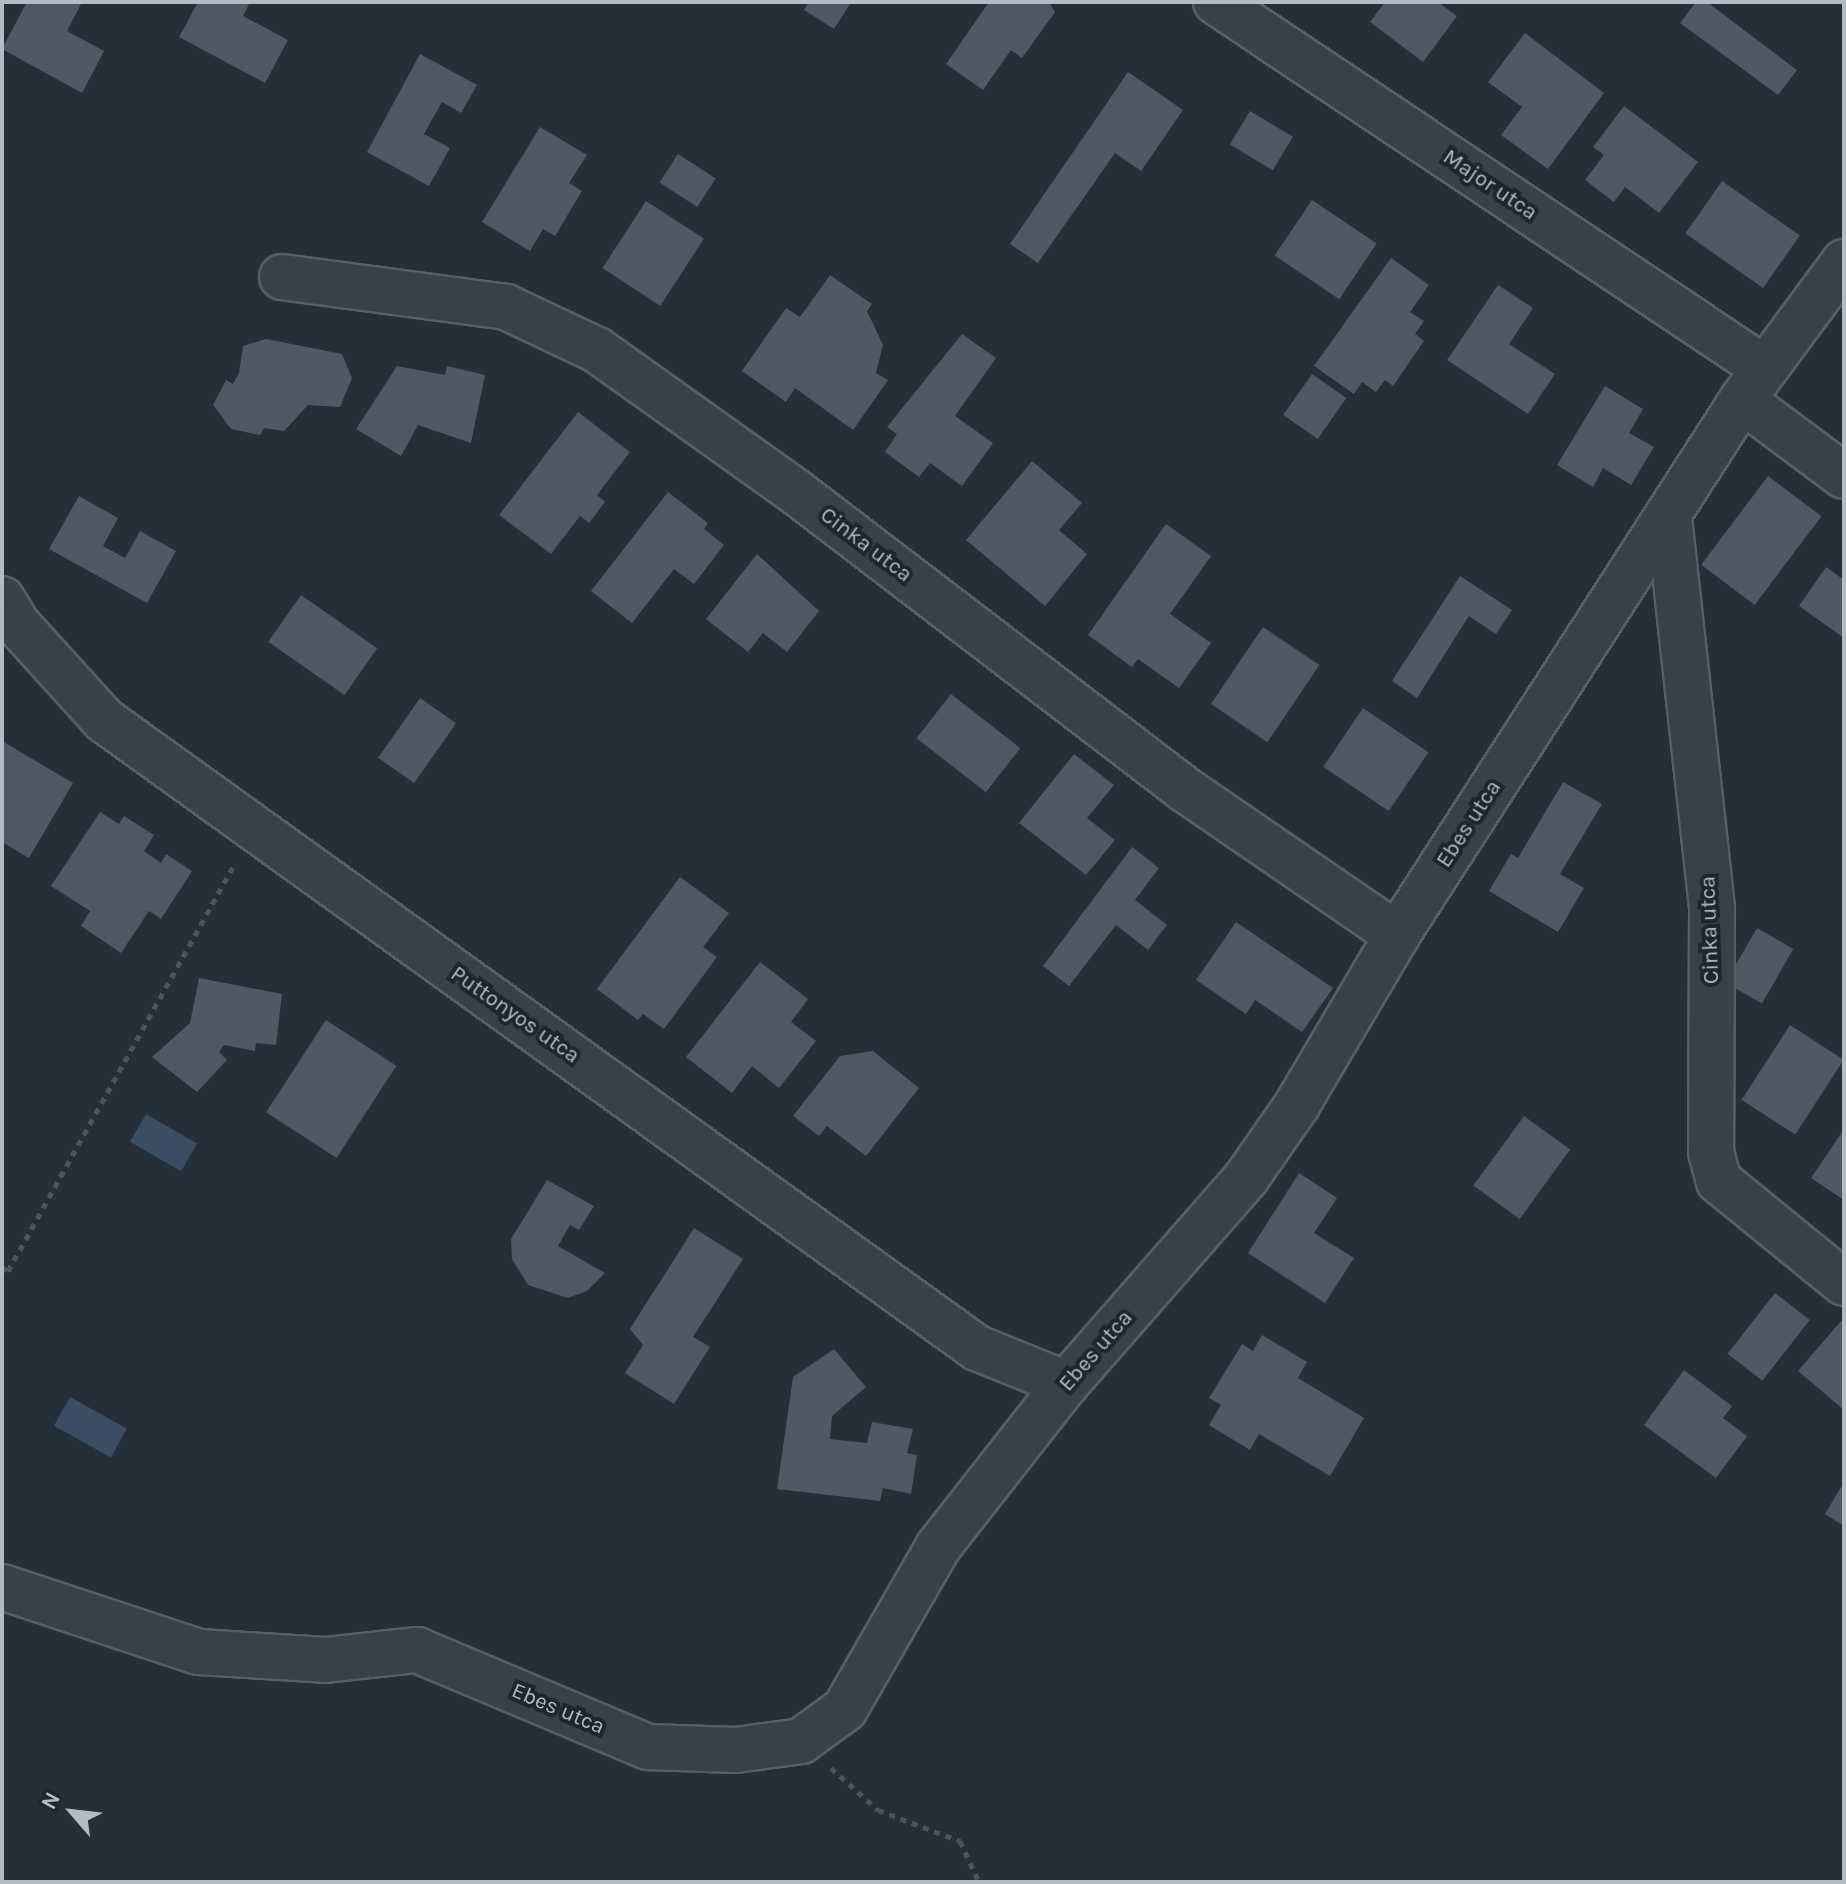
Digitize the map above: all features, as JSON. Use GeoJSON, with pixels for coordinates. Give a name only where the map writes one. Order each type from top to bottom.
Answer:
{"type":"FeatureCollection","features":[{"type":"Feature","properties":{"kind":"street","name":"Major utca"},"geometry":{"type":"LineString","coordinates":[[1216,2],[1753,384],[1844,476]]}},
{"type":"Feature","properties":{"kind":"street","name":"Ebes utca"},"geometry":{"type":"LineString","coordinates":[[2,1587],[199,1652],[325,1660],[417,1650],[648,1747],[736,1750],[801,1741],[845,1709],[938,1547],[1066,1384],[1247,1177],[1297,1105],[1397,935],[1753,384],[1844,262]]}},
{"type":"Feature","properties":{"kind":"street","name":"Cinka utca"},"geometry":{"type":"LineString","coordinates":[[282,277],[506,307],[597,350],[796,492],[1183,788],[1397,935]]}},
{"type":"Feature","properties":{"kind":"street","name":"Cinka utca"},"geometry":{"type":"LineString","coordinates":[[1669,518],[1712,909],[1711,1152],[1719,1181],[1844,1283]]}},
{"type":"Feature","properties":{"kind":"street","name":"Puttonyos utca"},"geometry":{"type":"LineString","coordinates":[[2,599],[17,624],[104,720],[977,1348],[1066,1384]]}},
{"type":"Feature","properties":{"kind":"path"},"geometry":{"type":"LineString","coordinates":[[2,1267],[8,1271],[254,829]]}},
{"type":"Feature","properties":{"kind":"path"},"geometry":{"type":"LineString","coordinates":[[801,1741],[878,1810],[960,1841],[979,1882]]}},
{"type":"Feature","properties":{"kind":"water"},"geometry":{"type":"Polygon","coordinates":[[[146,1114],[197,1144],[181,1171],[130,1142],[146,1114]]]}},
{"type":"Feature","properties":{"kind":"water"},"geometry":{"type":"Polygon","coordinates":[[[70,1397],[127,1429],[111,1457],[54,1426],[70,1397]]]}},
{"type":"Feature","properties":{"kind":"building"},"geometry":{"type":"Polygon","coordinates":[[[27,2],[82,2],[67,31],[104,51],[82,93],[2,49],[27,2]]]}},
{"type":"Feature","properties":{"kind":"building"},"geometry":{"type":"Polygon","coordinates":[[[198,2],[250,2],[243,16],[288,40],[265,83],[179,37],[198,2]]]}},
{"type":"Feature","properties":{"kind":"building"},"geometry":{"type":"Polygon","coordinates":[[[809,2],[851,2],[834,29],[804,10],[809,2]]]}},
{"type":"Feature","properties":{"kind":"building"},"geometry":{"type":"Polygon","coordinates":[[[989,2],[1049,2],[1055,12],[1022,58],[1011,50],[983,90],[946,64],[989,2]]]}},
{"type":"Feature","properties":{"kind":"building"},"geometry":{"type":"Polygon","coordinates":[[[1385,2],[1438,2],[1457,16],[1423,62],[1370,22],[1385,2]]]}},
{"type":"Feature","properties":{"kind":"building"},"geometry":{"type":"Polygon","coordinates":[[[1696,2],[1707,2],[1797,70],[1778,95],[1680,23],[1696,2]]]}},
{"type":"Feature","properties":{"kind":"building"},"geometry":{"type":"Polygon","coordinates":[[[1525,33],[1604,93],[1548,169],[1501,135],[1522,107],[1488,82],[1525,33]]]}},
{"type":"Feature","properties":{"kind":"building"},"geometry":{"type":"Polygon","coordinates":[[[420,54],[477,85],[461,113],[442,102],[424,134],[450,148],[429,186],[367,152],[420,54]]]}},
{"type":"Feature","properties":{"kind":"building"},"geometry":{"type":"Polygon","coordinates":[[[1128,72],[1183,110],[1141,171],[1115,153],[1038,263],[1010,244],[1128,72]]]}},
{"type":"Feature","properties":{"kind":"building"},"geometry":{"type":"Polygon","coordinates":[[[1624,106],[1698,162],[1659,213],[1625,187],[1614,202],[1585,180],[1604,155],[1593,147],[1624,106]]]}},
{"type":"Feature","properties":{"kind":"building"},"geometry":{"type":"Polygon","coordinates":[[[1250,111],[1293,137],[1273,170],[1230,144],[1250,111]]]}},
{"type":"Feature","properties":{"kind":"building"},"geometry":{"type":"Polygon","coordinates":[[[540,127],[587,155],[569,183],[582,191],[555,236],[543,229],[530,251],[482,222],[540,127]]]}},
{"type":"Feature","properties":{"kind":"building"},"geometry":{"type":"Polygon","coordinates":[[[678,154],[716,179],[697,207],[659,183],[678,154]]]}},
{"type":"Feature","properties":{"kind":"building"},"geometry":{"type":"Polygon","coordinates":[[[1722,181],[1800,235],[1763,288],[1685,233],[1722,181]]]}},
{"type":"Feature","properties":{"kind":"building"},"geometry":{"type":"Polygon","coordinates":[[[1312,200],[1377,244],[1339,299],[1275,256],[1312,200]]]}},
{"type":"Feature","properties":{"kind":"building"},"geometry":{"type":"Polygon","coordinates":[[[646,201],[704,239],[660,306],[602,268],[646,201]]]}},
{"type":"Feature","properties":{"kind":"building"},"geometry":{"type":"Polygon","coordinates":[[[1391,258],[1429,285],[1410,312],[1424,321],[1415,334],[1424,341],[1393,386],[1385,380],[1376,392],[1362,382],[1354,394],[1314,366],[1391,258]]]}},
{"type":"Feature","properties":{"kind":"building"},"geometry":{"type":"Polygon","coordinates":[[[830,275],[872,304],[867,311],[883,345],[876,373],[888,380],[853,430],[795,388],[786,402],[742,371],[786,308],[800,317],[830,275]]]}},
{"type":"Feature","properties":{"kind":"building"},"geometry":{"type":"Polygon","coordinates":[[[1498,285],[1533,308],[1509,344],[1555,374],[1528,414],[1447,360],[1498,285]]]}},
{"type":"Feature","properties":{"kind":"building"},"geometry":{"type":"Polygon","coordinates":[[[962,334],[996,358],[955,416],[993,443],[962,486],[930,463],[919,477],[885,452],[897,434],[887,427],[962,334]]]}},
{"type":"Feature","properties":{"kind":"building"},"geometry":{"type":"Polygon","coordinates":[[[266,339],[342,354],[352,378],[340,407],[308,405],[284,431],[264,428],[260,435],[231,429],[213,405],[226,380],[233,384],[239,373],[243,346],[266,339]]]}},
{"type":"Feature","properties":{"kind":"building"},"geometry":{"type":"Polygon","coordinates":[[[397,366],[445,375],[447,366],[485,375],[471,443],[418,425],[401,456],[356,429],[397,366]]]}},
{"type":"Feature","properties":{"kind":"building"},"geometry":{"type":"Polygon","coordinates":[[[1312,374],[1346,398],[1318,439],[1283,415],[1312,374]]]}},
{"type":"Feature","properties":{"kind":"building"},"geometry":{"type":"Polygon","coordinates":[[[1605,386],[1643,409],[1629,433],[1654,447],[1631,485],[1603,468],[1593,487],[1557,465],[1605,386]]]}},
{"type":"Feature","properties":{"kind":"building"},"geometry":{"type":"Polygon","coordinates":[[[578,412],[630,452],[597,495],[605,502],[589,523],[580,516],[551,554],[499,515],[578,412]]]}},
{"type":"Feature","properties":{"kind":"building"},"geometry":{"type":"Polygon","coordinates":[[[1032,461],[1082,503],[1059,530],[1087,554],[1045,606],[966,540],[1032,461]]]}},
{"type":"Feature","properties":{"kind":"building"},"geometry":{"type":"Polygon","coordinates":[[[1768,476],[1822,516],[1755,605],[1701,565],[1768,476]]]}},
{"type":"Feature","properties":{"kind":"building"},"geometry":{"type":"Polygon","coordinates":[[[668,492],[708,523],[704,529],[724,545],[694,584],[674,569],[632,623],[591,591],[668,492]]]}},
{"type":"Feature","properties":{"kind":"building"},"geometry":{"type":"Polygon","coordinates":[[[79,496],[118,518],[103,546],[125,558],[140,531],[176,551],[147,603],[49,549],[79,496]]]}},
{"type":"Feature","properties":{"kind":"building"},"geometry":{"type":"Polygon","coordinates":[[[1166,524],[1211,556],[1170,614],[1211,643],[1179,688],[1138,659],[1132,667],[1088,635],[1166,524]]]}},
{"type":"Feature","properties":{"kind":"building"},"geometry":{"type":"Polygon","coordinates":[[[757,554],[819,611],[787,652],[763,633],[748,652],[706,619],[757,554]]]}},
{"type":"Feature","properties":{"kind":"building"},"geometry":{"type":"Polygon","coordinates":[[[1826,567],[1844,580],[1844,638],[1799,606],[1826,567]]]}},
{"type":"Feature","properties":{"kind":"building"},"geometry":{"type":"Polygon","coordinates":[[[1460,576],[1512,610],[1496,634],[1469,616],[1417,698],[1392,681],[1460,576]]]}},
{"type":"Feature","properties":{"kind":"building"},"geometry":{"type":"Polygon","coordinates":[[[301,595],[377,648],[344,695],[268,642],[301,595]]]}},
{"type":"Feature","properties":{"kind":"building"},"geometry":{"type":"Polygon","coordinates":[[[1263,627],[1319,665],[1267,742],[1211,704],[1263,627]]]}},
{"type":"Feature","properties":{"kind":"building"},"geometry":{"type":"Polygon","coordinates":[[[951,694],[1020,748],[986,792],[917,738],[951,694]]]}},
{"type":"Feature","properties":{"kind":"building"},"geometry":{"type":"Polygon","coordinates":[[[420,698],[456,723],[414,783],[378,758],[420,698]]]}},
{"type":"Feature","properties":{"kind":"building"},"geometry":{"type":"Polygon","coordinates":[[[1363,708],[1428,752],[1389,811],[1323,767],[1363,708]]]}},
{"type":"Feature","properties":{"kind":"building"},"geometry":{"type":"Polygon","coordinates":[[[2,741],[73,783],[29,858],[2,842],[2,741]]]}},
{"type":"Feature","properties":{"kind":"building"},"geometry":{"type":"Polygon","coordinates":[[[1074,754],[1114,785],[1087,818],[1115,840],[1086,875],[1019,823],[1074,754]]]}},
{"type":"Feature","properties":{"kind":"building"},"geometry":{"type":"Polygon","coordinates":[[[1563,782],[1602,804],[1560,874],[1584,888],[1558,932],[1489,891],[1511,854],[1518,858],[1563,782]]]}},
{"type":"Feature","properties":{"kind":"building"},"geometry":{"type":"Polygon","coordinates":[[[100,812],[119,824],[124,816],[154,835],[144,851],[161,863],[166,854],[192,871],[161,919],[149,911],[121,953],[81,926],[90,911],[51,886],[100,812]]]}},
{"type":"Feature","properties":{"kind":"building"},"geometry":{"type":"Polygon","coordinates":[[[1132,847],[1159,868],[1135,900],[1167,925],[1148,950],[1116,925],[1069,986],[1043,966],[1132,847]]]}},
{"type":"Feature","properties":{"kind":"building"},"geometry":{"type":"Polygon","coordinates":[[[680,877],[729,913],[703,947],[717,957],[664,1029],[643,1014],[638,1020],[597,989],[680,877]]]}},
{"type":"Feature","properties":{"kind":"building"},"geometry":{"type":"Polygon","coordinates":[[[1236,922],[1333,988],[1302,1032],[1255,1000],[1246,1014],[1196,980],[1236,922]]]}},
{"type":"Feature","properties":{"kind":"building"},"geometry":{"type":"Polygon","coordinates":[[[1757,928],[1793,949],[1762,1004],[1726,983],[1757,928]]]}},
{"type":"Feature","properties":{"kind":"building"},"geometry":{"type":"Polygon","coordinates":[[[760,962],[808,999],[791,1022],[816,1041],[779,1088],[752,1066],[732,1093],[686,1057],[760,962]]]}},
{"type":"Feature","properties":{"kind":"building"},"geometry":{"type":"Polygon","coordinates":[[[199,978],[282,994],[276,1045],[256,1043],[255,1051],[224,1045],[219,1052],[227,1060],[197,1092],[152,1057],[190,1023],[199,978]]]}},
{"type":"Feature","properties":{"kind":"building"},"geometry":{"type":"Polygon","coordinates":[[[326,1020],[396,1066],[337,1158],[266,1112],[326,1020]]]}},
{"type":"Feature","properties":{"kind":"building"},"geometry":{"type":"Polygon","coordinates":[[[1790,1025],[1844,1060],[1795,1134],[1742,1100],[1790,1025]]]}},
{"type":"Feature","properties":{"kind":"building"},"geometry":{"type":"Polygon","coordinates":[[[873,1051],[919,1088],[866,1156],[827,1126],[819,1136],[793,1116],[840,1056],[873,1051]]]}},
{"type":"Feature","properties":{"kind":"building"},"geometry":{"type":"Polygon","coordinates":[[[1524,1116],[1570,1150],[1520,1219],[1473,1186],[1524,1116]]]}},
{"type":"Feature","properties":{"kind":"building"},"geometry":{"type":"Polygon","coordinates":[[[1844,1129],[1844,1200],[1811,1178],[1844,1129]]]}},
{"type":"Feature","properties":{"kind":"building"},"geometry":{"type":"Polygon","coordinates":[[[1299,1173],[1337,1198],[1314,1233],[1354,1258],[1325,1303],[1248,1253],[1299,1173]]]}},
{"type":"Feature","properties":{"kind":"building"},"geometry":{"type":"Polygon","coordinates":[[[547,1180],[594,1206],[579,1230],[570,1225],[558,1246],[605,1273],[587,1291],[568,1298],[528,1285],[512,1259],[511,1239],[547,1180]]]}},
{"type":"Feature","properties":{"kind":"building"},"geometry":{"type":"Polygon","coordinates":[[[694,1228],[743,1259],[693,1337],[710,1347],[674,1404],[625,1373],[643,1345],[630,1329],[694,1228]]]}},
{"type":"Feature","properties":{"kind":"building"},"geometry":{"type":"Polygon","coordinates":[[[1775,1293],[1810,1320],[1762,1381],[1728,1354],[1775,1293]]]}},
{"type":"Feature","properties":{"kind":"building"},"geometry":{"type":"Polygon","coordinates":[[[1841,1321],[1844,1323],[1844,1410],[1798,1371],[1841,1321]]]}},
{"type":"Feature","properties":{"kind":"building"},"geometry":{"type":"Polygon","coordinates":[[[1262,1335],[1307,1362],[1298,1378],[1364,1418],[1330,1476],[1259,1434],[1250,1450],[1209,1425],[1221,1405],[1209,1398],[1242,1344],[1253,1351],[1262,1335]]]}},
{"type":"Feature","properties":{"kind":"building"},"geometry":{"type":"Polygon","coordinates":[[[834,1349],[866,1387],[832,1416],[830,1439],[867,1443],[872,1422],[913,1429],[907,1453],[917,1455],[911,1494],[883,1488],[880,1501],[777,1489],[793,1377],[834,1349]]]}},
{"type":"Feature","properties":{"kind":"building"},"geometry":{"type":"Polygon","coordinates":[[[1684,1370],[1732,1406],[1723,1418],[1747,1436],[1716,1478],[1644,1425],[1684,1370]]]}},
{"type":"Feature","properties":{"kind":"building"},"geometry":{"type":"Polygon","coordinates":[[[1844,1482],[1844,1526],[1825,1514],[1844,1482]]]}}]}
